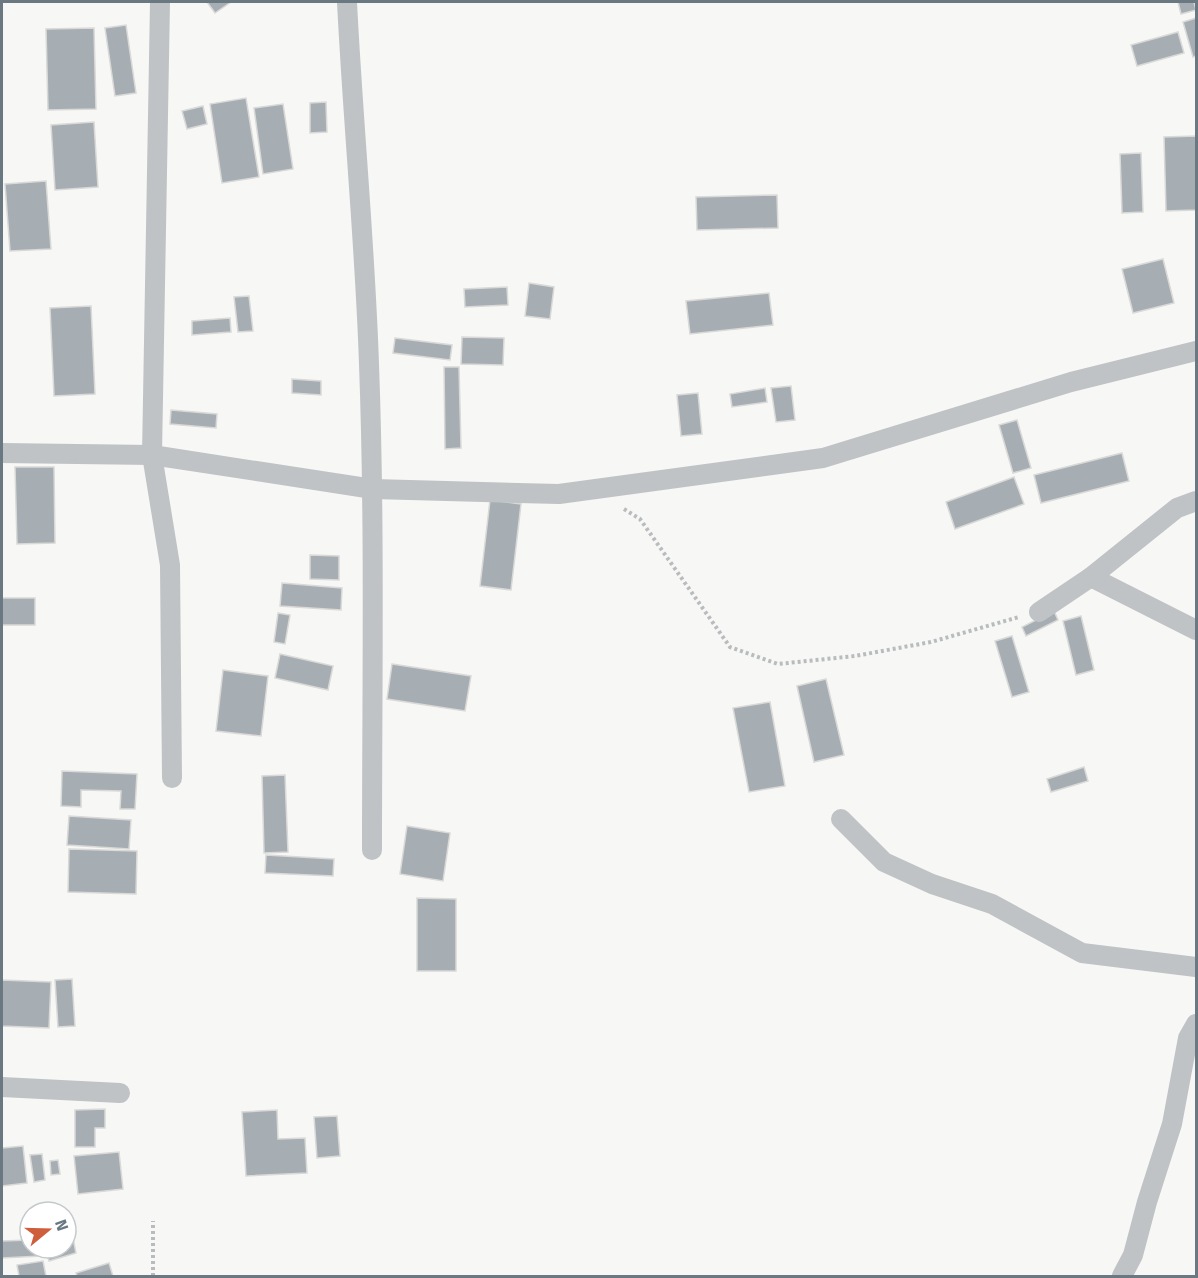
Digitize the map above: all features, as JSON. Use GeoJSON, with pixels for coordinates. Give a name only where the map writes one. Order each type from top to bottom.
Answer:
{"type":"FeatureCollection","features":[{"type":"Feature","properties":{"kind":"street"},"geometry":{"type":"LineString","coordinates":[[160,2],[152,455],[170,565],[172,778]]}},
{"type":"Feature","properties":{"kind":"street"},"geometry":{"type":"LineString","coordinates":[[346,2],[353,126],[365,265],[373,489],[372,850]]}},
{"type":"Feature","properties":{"kind":"street"},"geometry":{"type":"LineString","coordinates":[[2,453],[152,455],[373,489],[559,494],[823,458],[1071,382],[1197,351]]}},
{"type":"Feature","properties":{"kind":"street"},"geometry":{"type":"LineString","coordinates":[[1039,612],[1091,576],[1177,508],[1197,501]]}},
{"type":"Feature","properties":{"kind":"street"},"geometry":{"type":"LineString","coordinates":[[1091,576],[1197,630]]}},
{"type":"Feature","properties":{"kind":"street"},"geometry":{"type":"LineString","coordinates":[[841,819],[885,862],[932,884],[992,904],[1082,953],[1197,968]]}},
{"type":"Feature","properties":{"kind":"street"},"geometry":{"type":"LineString","coordinates":[[1122,1276],[1133,1255],[1172,1124],[1188,1038],[1197,1024]]}},
{"type":"Feature","properties":{"kind":"street"},"geometry":{"type":"LineString","coordinates":[[2,1087],[120,1094]]}},
{"type":"Feature","properties":{"kind":"path"},"geometry":{"type":"LineString","coordinates":[[593,490],[640,519],[730,647],[778,664],[855,656],[931,642],[1039,612]]}},
{"type":"Feature","properties":{"kind":"path"},"geometry":{"type":"LineString","coordinates":[[153,1221],[153,1276]]}},
{"type":"Feature","properties":{"kind":"building"},"geometry":{"type":"Polygon","coordinates":[[[207,2],[231,2],[215,13],[207,2]]]}},
{"type":"Feature","properties":{"kind":"building"},"geometry":{"type":"Polygon","coordinates":[[[1178,2],[1194,2],[1196,10],[1181,14],[1178,2]]]}},
{"type":"Feature","properties":{"kind":"building"},"geometry":{"type":"Polygon","coordinates":[[[1196,18],[1196,56],[1193,57],[1183,22],[1196,18]]]}},
{"type":"Feature","properties":{"kind":"building"},"geometry":{"type":"Polygon","coordinates":[[[126,25],[136,93],[115,96],[105,28],[126,25]]]}},
{"type":"Feature","properties":{"kind":"building"},"geometry":{"type":"Polygon","coordinates":[[[94,28],[96,109],[48,110],[46,29],[94,28]]]}},
{"type":"Feature","properties":{"kind":"building"},"geometry":{"type":"Polygon","coordinates":[[[1178,32],[1184,53],[1137,66],[1131,45],[1178,32]]]}},
{"type":"Feature","properties":{"kind":"building"},"geometry":{"type":"Polygon","coordinates":[[[246,98],[259,177],[222,183],[210,104],[246,98]]]}},
{"type":"Feature","properties":{"kind":"building"},"geometry":{"type":"Polygon","coordinates":[[[326,102],[327,132],[310,133],[310,103],[326,102]]]}},
{"type":"Feature","properties":{"kind":"building"},"geometry":{"type":"Polygon","coordinates":[[[283,104],[293,169],[263,174],[254,108],[283,104]]]}},
{"type":"Feature","properties":{"kind":"building"},"geometry":{"type":"Polygon","coordinates":[[[203,106],[207,124],[187,129],[182,111],[203,106]]]}},
{"type":"Feature","properties":{"kind":"building"},"geometry":{"type":"Polygon","coordinates":[[[94,122],[98,187],[55,190],[51,125],[94,122]]]}},
{"type":"Feature","properties":{"kind":"building"},"geometry":{"type":"Polygon","coordinates":[[[1196,136],[1196,210],[1166,211],[1164,137],[1196,136]]]}},
{"type":"Feature","properties":{"kind":"building"},"geometry":{"type":"Polygon","coordinates":[[[1141,153],[1143,212],[1122,213],[1120,154],[1141,153]]]}},
{"type":"Feature","properties":{"kind":"building"},"geometry":{"type":"Polygon","coordinates":[[[46,181],[51,249],[10,251],[5,184],[46,181]]]}},
{"type":"Feature","properties":{"kind":"building"},"geometry":{"type":"Polygon","coordinates":[[[777,195],[778,228],[697,230],[696,197],[777,195]]]}},
{"type":"Feature","properties":{"kind":"building"},"geometry":{"type":"Polygon","coordinates":[[[1163,259],[1174,303],[1133,313],[1122,269],[1163,259]]]}},
{"type":"Feature","properties":{"kind":"building"},"geometry":{"type":"Polygon","coordinates":[[[529,283],[554,287],[550,319],[525,316],[529,283]]]}},
{"type":"Feature","properties":{"kind":"building"},"geometry":{"type":"Polygon","coordinates":[[[507,287],[508,305],[465,307],[464,289],[507,287]]]}},
{"type":"Feature","properties":{"kind":"building"},"geometry":{"type":"Polygon","coordinates":[[[769,293],[773,325],[690,334],[686,301],[769,293]]]}},
{"type":"Feature","properties":{"kind":"building"},"geometry":{"type":"Polygon","coordinates":[[[249,296],[253,331],[238,332],[234,297],[249,296]]]}},
{"type":"Feature","properties":{"kind":"building"},"geometry":{"type":"Polygon","coordinates":[[[91,306],[95,394],[54,396],[50,308],[91,306]]]}},
{"type":"Feature","properties":{"kind":"building"},"geometry":{"type":"Polygon","coordinates":[[[230,318],[231,332],[192,335],[192,321],[230,318]]]}},
{"type":"Feature","properties":{"kind":"building"},"geometry":{"type":"Polygon","coordinates":[[[462,337],[504,338],[503,365],[461,364],[462,337]]]}},
{"type":"Feature","properties":{"kind":"building"},"geometry":{"type":"Polygon","coordinates":[[[395,338],[452,345],[450,360],[393,353],[395,338]]]}},
{"type":"Feature","properties":{"kind":"building"},"geometry":{"type":"Polygon","coordinates":[[[444,367],[459,367],[461,448],[445,449],[444,367]]]}},
{"type":"Feature","properties":{"kind":"building"},"geometry":{"type":"Polygon","coordinates":[[[292,379],[321,381],[321,395],[292,393],[292,379]]]}},
{"type":"Feature","properties":{"kind":"building"},"geometry":{"type":"Polygon","coordinates":[[[791,386],[795,420],[776,422],[771,388],[791,386]]]}},
{"type":"Feature","properties":{"kind":"building"},"geometry":{"type":"Polygon","coordinates":[[[765,388],[767,402],[732,407],[730,394],[765,388]]]}},
{"type":"Feature","properties":{"kind":"building"},"geometry":{"type":"Polygon","coordinates":[[[698,393],[702,434],[681,436],[677,395],[698,393]]]}},
{"type":"Feature","properties":{"kind":"building"},"geometry":{"type":"Polygon","coordinates":[[[171,410],[217,414],[216,428],[170,424],[171,410]]]}},
{"type":"Feature","properties":{"kind":"building"},"geometry":{"type":"Polygon","coordinates":[[[1017,420],[1031,468],[1013,473],[999,425],[1017,420]]]}},
{"type":"Feature","properties":{"kind":"building"},"geometry":{"type":"Polygon","coordinates":[[[1122,453],[1129,481],[1041,503],[1034,475],[1122,453]]]}},
{"type":"Feature","properties":{"kind":"building"},"geometry":{"type":"Polygon","coordinates":[[[15,467],[54,467],[55,543],[17,544],[15,467]]]}},
{"type":"Feature","properties":{"kind":"building"},"geometry":{"type":"Polygon","coordinates":[[[1014,477],[1024,504],[955,529],[946,502],[1014,477]]]}},
{"type":"Feature","properties":{"kind":"building"},"geometry":{"type":"Polygon","coordinates":[[[490,500],[521,504],[511,590],[480,586],[490,500]]]}},
{"type":"Feature","properties":{"kind":"building"},"geometry":{"type":"Polygon","coordinates":[[[310,555],[339,556],[339,580],[310,579],[310,555]]]}},
{"type":"Feature","properties":{"kind":"building"},"geometry":{"type":"Polygon","coordinates":[[[282,583],[342,588],[341,610],[280,606],[282,583]]]}},
{"type":"Feature","properties":{"kind":"building"},"geometry":{"type":"Polygon","coordinates":[[[2,598],[35,598],[35,625],[2,625],[2,598]]]}},
{"type":"Feature","properties":{"kind":"building"},"geometry":{"type":"Polygon","coordinates":[[[1054,611],[1058,620],[1026,636],[1022,627],[1054,611]]]}},
{"type":"Feature","properties":{"kind":"building"},"geometry":{"type":"Polygon","coordinates":[[[278,613],[290,615],[285,644],[274,642],[278,613]]]}},
{"type":"Feature","properties":{"kind":"building"},"geometry":{"type":"Polygon","coordinates":[[[1081,616],[1094,670],[1076,675],[1063,621],[1081,616]]]}},
{"type":"Feature","properties":{"kind":"building"},"geometry":{"type":"Polygon","coordinates":[[[1012,636],[1029,692],[1012,697],[995,641],[1012,636]]]}},
{"type":"Feature","properties":{"kind":"building"},"geometry":{"type":"Polygon","coordinates":[[[280,654],[333,666],[328,690],[275,678],[280,654]]]}},
{"type":"Feature","properties":{"kind":"building"},"geometry":{"type":"Polygon","coordinates":[[[392,664],[471,676],[465,711],[387,699],[392,664]]]}},
{"type":"Feature","properties":{"kind":"building"},"geometry":{"type":"Polygon","coordinates":[[[223,670],[268,676],[261,736],[216,731],[223,670]]]}},
{"type":"Feature","properties":{"kind":"building"},"geometry":{"type":"Polygon","coordinates":[[[826,679],[844,755],[814,762],[797,686],[826,679]]]}},
{"type":"Feature","properties":{"kind":"building"},"geometry":{"type":"Polygon","coordinates":[[[770,702],[785,786],[749,792],[733,708],[770,702]]]}},
{"type":"Feature","properties":{"kind":"building"},"geometry":{"type":"Polygon","coordinates":[[[1084,767],[1088,781],[1051,792],[1047,779],[1084,767]]]}},
{"type":"Feature","properties":{"kind":"building"},"geometry":{"type":"Polygon","coordinates":[[[62,771],[137,774],[135,809],[120,809],[121,791],[81,790],[81,807],[61,806],[62,771]]]}},
{"type":"Feature","properties":{"kind":"building"},"geometry":{"type":"Polygon","coordinates":[[[285,775],[288,852],[264,853],[262,776],[285,775]]]}},
{"type":"Feature","properties":{"kind":"building"},"geometry":{"type":"Polygon","coordinates":[[[69,816],[131,820],[129,849],[67,845],[69,816]]]}},
{"type":"Feature","properties":{"kind":"building"},"geometry":{"type":"Polygon","coordinates":[[[407,826],[450,833],[443,881],[400,874],[407,826]]]}},
{"type":"Feature","properties":{"kind":"building"},"geometry":{"type":"Polygon","coordinates":[[[69,849],[137,851],[136,894],[68,892],[69,849]]]}},
{"type":"Feature","properties":{"kind":"building"},"geometry":{"type":"Polygon","coordinates":[[[266,855],[334,859],[333,876],[265,873],[266,855]]]}},
{"type":"Feature","properties":{"kind":"building"},"geometry":{"type":"Polygon","coordinates":[[[417,898],[456,899],[456,971],[417,971],[417,898]]]}},
{"type":"Feature","properties":{"kind":"building"},"geometry":{"type":"Polygon","coordinates":[[[72,979],[75,1026],[58,1027],[55,980],[72,979]]]}},
{"type":"Feature","properties":{"kind":"building"},"geometry":{"type":"Polygon","coordinates":[[[2,980],[51,982],[49,1028],[2,1026],[2,980]]]}},
{"type":"Feature","properties":{"kind":"building"},"geometry":{"type":"Polygon","coordinates":[[[105,1109],[105,1128],[95,1128],[95,1147],[75,1147],[75,1110],[105,1109]]]}},
{"type":"Feature","properties":{"kind":"building"},"geometry":{"type":"Polygon","coordinates":[[[277,1110],[278,1139],[305,1138],[307,1173],[246,1176],[242,1112],[277,1110]]]}},
{"type":"Feature","properties":{"kind":"building"},"geometry":{"type":"Polygon","coordinates":[[[337,1116],[340,1156],[317,1158],[314,1117],[337,1116]]]}},
{"type":"Feature","properties":{"kind":"building"},"geometry":{"type":"Polygon","coordinates":[[[23,1146],[27,1183],[2,1186],[2,1148],[23,1146]]]}},
{"type":"Feature","properties":{"kind":"building"},"geometry":{"type":"Polygon","coordinates":[[[119,1152],[123,1189],[78,1194],[74,1156],[119,1152]]]}},
{"type":"Feature","properties":{"kind":"building"},"geometry":{"type":"Polygon","coordinates":[[[42,1154],[45,1180],[34,1182],[30,1155],[42,1154]]]}},
{"type":"Feature","properties":{"kind":"building"},"geometry":{"type":"Polygon","coordinates":[[[58,1160],[60,1174],[51,1175],[50,1161],[58,1160]]]}},
{"type":"Feature","properties":{"kind":"building"},"geometry":{"type":"Polygon","coordinates":[[[18,1240],[18,1257],[2,1258],[2,1241],[18,1240]]]}},
{"type":"Feature","properties":{"kind":"building"},"geometry":{"type":"Polygon","coordinates":[[[43,1261],[46,1276],[19,1276],[17,1265],[43,1261]]]}},
{"type":"Feature","properties":{"kind":"building"},"geometry":{"type":"Polygon","coordinates":[[[109,1263],[113,1276],[77,1276],[76,1273],[109,1263]]]}}]}
